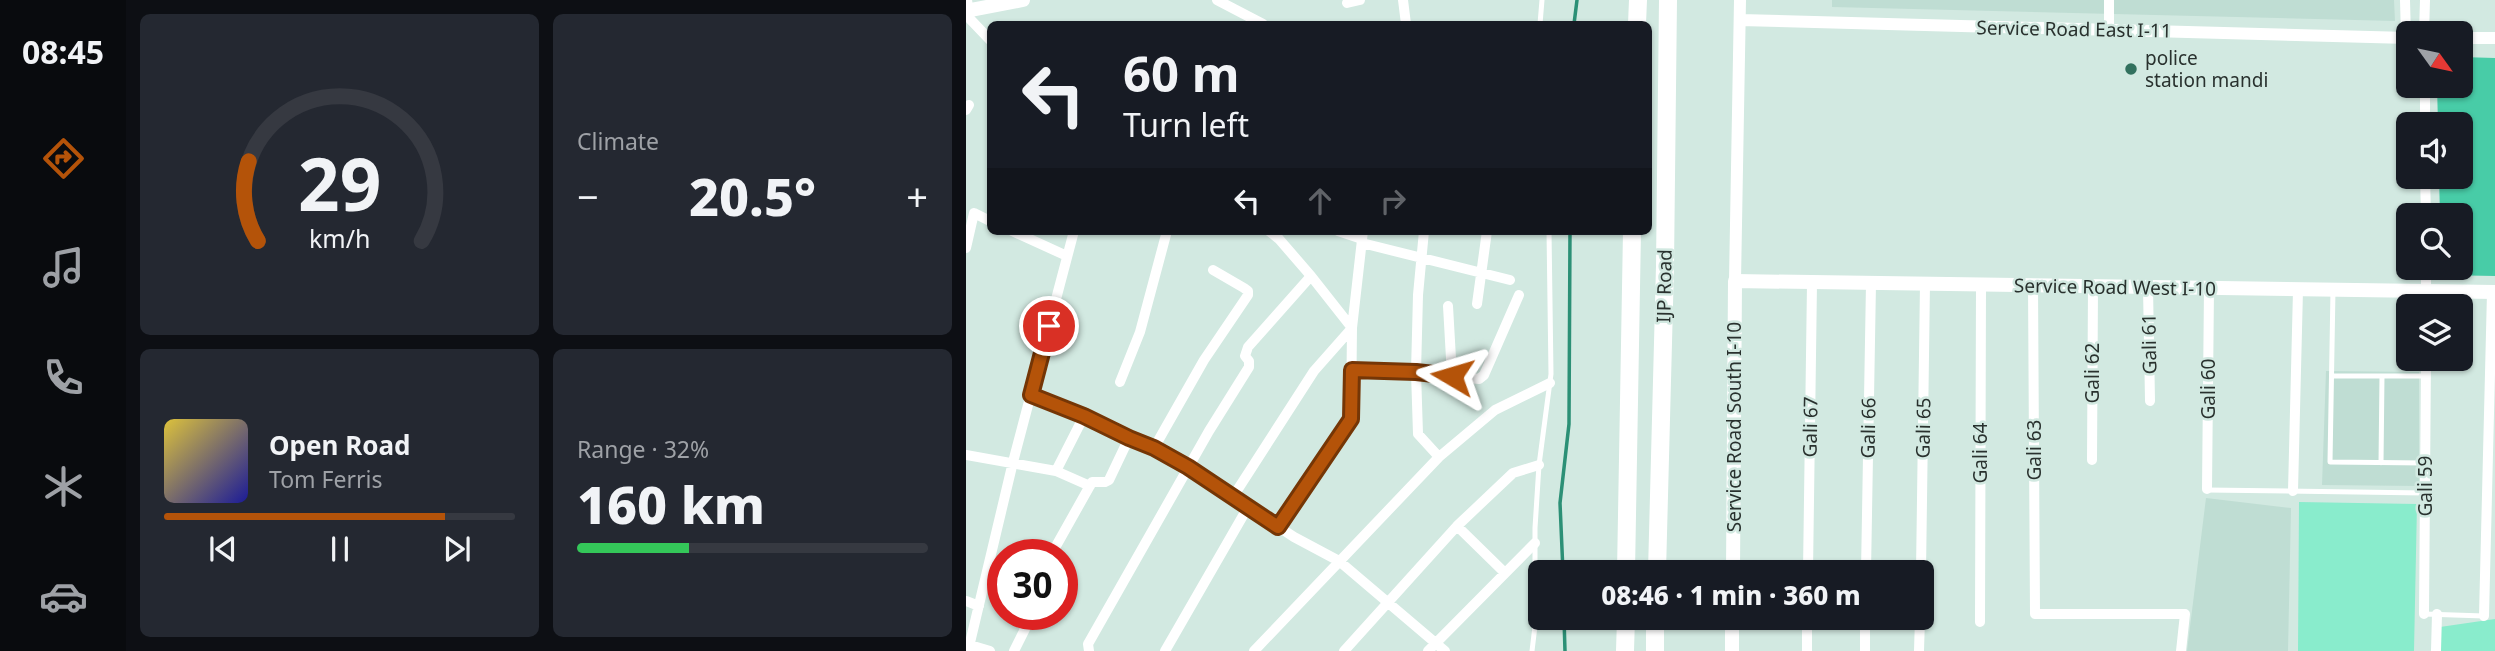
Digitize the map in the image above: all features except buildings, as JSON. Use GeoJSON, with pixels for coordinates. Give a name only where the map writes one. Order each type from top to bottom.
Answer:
{"type":"FeatureCollection","features":[{"type":"Feature","properties":{"kind":"highway"},"geometry":{"type":"LineString","coordinates":[[1637,21],[1638,0]]}},
{"type":"Feature","properties":{"kind":"highway","name":"IJP Road"},"geometry":{"type":"LineString","coordinates":[[1657,560],[1668,0]]}},
{"type":"Feature","properties":{"kind":"highway","name":"IJP Road"},"geometry":{"type":"LineString","coordinates":[[1626,560],[1632,235]]}},
{"type":"Feature","properties":{"kind":"highway"},"geometry":{"type":"LineString","coordinates":[[1625,651],[1626,630]]}},
{"type":"Feature","properties":{"kind":"highway"},"geometry":{"type":"LineString","coordinates":[[1655,651],[1656,630]]}},
{"type":"Feature","properties":{"kind":"main road"},"geometry":{"type":"LineString","coordinates":[[967,7],[1023,0]]}},
{"type":"Feature","properties":{"kind":"main road","name":"Service Road West I-10"},"geometry":{"type":"LineString","coordinates":[[1735,281],[2333,290],[2396,296]]}},
{"type":"Feature","properties":{"kind":"main road","name":"Service Road South I-10"},"geometry":{"type":"LineString","coordinates":[[1733,560],[1735,281]]}},
{"type":"Feature","properties":{"kind":"main road","name":"Service Road West I-10"},"geometry":{"type":"LineString","coordinates":[[2473,294],[2493,292]]}},
{"type":"Feature","properties":{"kind":"main road"},"geometry":{"type":"LineString","coordinates":[[1732,630],[1732,651]]}},
{"type":"Feature","properties":{"kind":"street"},"geometry":{"type":"LineString","coordinates":[[1217,0],[1257,21]]}},
{"type":"Feature","properties":{"kind":"street"},"geometry":{"type":"LineString","coordinates":[[1347,3],[1360,0]]}},
{"type":"Feature","properties":{"kind":"street"},"geometry":{"type":"LineString","coordinates":[[1403,0],[1406,21]]}},
{"type":"Feature","properties":{"kind":"street"},"geometry":{"type":"LineString","coordinates":[[1735,281],[1740,0]]}},
{"type":"Feature","properties":{"kind":"street"},"geometry":{"type":"LineString","coordinates":[[2109,0],[2109,31]]}},
{"type":"Feature","properties":{"kind":"street"},"geometry":{"type":"LineString","coordinates":[[2406,0],[2407,21]]}},
{"type":"Feature","properties":{"kind":"street"},"geometry":{"type":"LineString","coordinates":[[2424,21],[2425,0]]}},
{"type":"Feature","properties":{"kind":"street"},"geometry":{"type":"LineString","coordinates":[[967,7],[970,19],[987,37]]}},
{"type":"Feature","properties":{"kind":"street","name":"Service Road East I-11"},"geometry":{"type":"LineString","coordinates":[[1740,20],[2396,38]]}},
{"type":"Feature","properties":{"kind":"street"},"geometry":{"type":"LineString","coordinates":[[2473,38],[2495,38]]}},
{"type":"Feature","properties":{"kind":"street"},"geometry":{"type":"LineString","coordinates":[[966,248],[970,211],[987,217]]}},
{"type":"Feature","properties":{"kind":"street"},"geometry":{"type":"LineString","coordinates":[[1021,235],[1067,256]]}},
{"type":"Feature","properties":{"kind":"street"},"geometry":{"type":"LineString","coordinates":[[990,651],[969,648],[1013,462],[1073,235]]}},
{"type":"Feature","properties":{"kind":"street"},"geometry":{"type":"LineString","coordinates":[[1119,382],[1140,332],[1166,235]]}},
{"type":"Feature","properties":{"kind":"street"},"geometry":{"type":"LineString","coordinates":[[1277,235],[1352,328]]}},
{"type":"Feature","properties":{"kind":"street"},"geometry":{"type":"LineString","coordinates":[[1424,235],[1418,295],[1418,434],[1439,457]]}},
{"type":"Feature","properties":{"kind":"street"},"geometry":{"type":"LineString","coordinates":[[1477,304],[1487,235]]}},
{"type":"Feature","properties":{"kind":"street"},"geometry":{"type":"LineString","coordinates":[[1278,527],[1351,419],[1352,328],[1363,238],[1422,258],[1510,280]]}},
{"type":"Feature","properties":{"kind":"street"},"geometry":{"type":"LineString","coordinates":[[1154,448],[1204,360],[1248,295],[1244,288],[1213,270]]}},
{"type":"Feature","properties":{"kind":"street"},"geometry":{"type":"LineString","coordinates":[[1088,651],[1088,644],[1188,467],[1249,367],[1245,356],[1248,347],[1311,276]]}},
{"type":"Feature","properties":{"kind":"street","name":"Gali 67"},"geometry":{"type":"LineString","coordinates":[[1808,560],[1812,283]]}},
{"type":"Feature","properties":{"kind":"street","name":"Gali 66"},"geometry":{"type":"LineString","coordinates":[[1866,560],[1871,283]]}},
{"type":"Feature","properties":{"kind":"street","name":"Gali 65"},"geometry":{"type":"LineString","coordinates":[[1921,560],[1925,283]]}},
{"type":"Feature","properties":{"kind":"street","name":"Gali 64"},"geometry":{"type":"LineString","coordinates":[[1980,622],[1981,285]]}},
{"type":"Feature","properties":{"kind":"street","name":"Gali 63"},"geometry":{"type":"LineString","coordinates":[[2033,285],[2035,614],[2185,614],[2181,651]]}},
{"type":"Feature","properties":{"kind":"street","name":"Gali 62"},"geometry":{"type":"LineString","coordinates":[[2092,286],[2092,460]]}},
{"type":"Feature","properties":{"kind":"street","name":"Gali 61"},"geometry":{"type":"LineString","coordinates":[[2148,287],[2150,401]]}},
{"type":"Feature","properties":{"kind":"street","name":"Gali 60"},"geometry":{"type":"LineString","coordinates":[[2207,489],[2208,288]]}},
{"type":"Feature","properties":{"kind":"street"},"geometry":{"type":"LineString","coordinates":[[2293,491],[2298,290]]}},
{"type":"Feature","properties":{"kind":"street"},"geometry":{"type":"LineString","coordinates":[[2484,616],[2490,577],[2493,292]]}},
{"type":"Feature","properties":{"kind":"street"},"geometry":{"type":"LineString","coordinates":[[1352,370],[1416,372],[1479,379],[1484,376],[1520,295]]}},
{"type":"Feature","properties":{"kind":"street"},"geometry":{"type":"LineString","coordinates":[[1448,306],[1452,376]]}},
{"type":"Feature","properties":{"kind":"street"},"geometry":{"type":"LineString","coordinates":[[1238,489],[1314,371],[1352,328]]}},
{"type":"Feature","properties":{"kind":"street","name":"Gali 59"},"geometry":{"type":"LineString","coordinates":[[2424,614],[2426,371]]}},
{"type":"Feature","properties":{"kind":"street"},"geometry":{"type":"LineString","coordinates":[[1254,651],[1439,457],[1495,410],[1550,383]]}},
{"type":"Feature","properties":{"kind":"street"},"geometry":{"type":"LineString","coordinates":[[1031,395],[1154,448],[1188,467],[1278,527],[1339,561],[1388,602],[1431,648],[1445,651]]}},
{"type":"Feature","properties":{"kind":"street"},"geometry":{"type":"LineString","coordinates":[[1056,471],[1084,416]]}},
{"type":"Feature","properties":{"kind":"street"},"geometry":{"type":"LineString","coordinates":[[1060,539],[1093,481],[1109,480],[1129,438]]}},
{"type":"Feature","properties":{"kind":"street"},"geometry":{"type":"LineString","coordinates":[[966,455],[1056,471],[1090,486]]}},
{"type":"Feature","properties":{"kind":"street"},"geometry":{"type":"LineString","coordinates":[[1344,651],[1457,526],[1513,473],[1539,465]]}},
{"type":"Feature","properties":{"kind":"street"},"geometry":{"type":"LineString","coordinates":[[1165,651],[1248,507]]}},
{"type":"Feature","properties":{"kind":"street"},"geometry":{"type":"LineString","coordinates":[[1457,526],[1504,572]]}},
{"type":"Feature","properties":{"kind":"street"},"geometry":{"type":"LineString","coordinates":[[1431,648],[1535,543]]}},
{"type":"Feature","properties":{"kind":"street"},"geometry":{"type":"LineString","coordinates":[[966,601],[979,606]]}},
{"type":"Feature","properties":{"kind":"street"},"geometry":{"type":"LineString","coordinates":[[2436,651],[2438,614]]}},
{"type":"Feature","properties":{"kind":"street"},"geometry":{"type":"LineString","coordinates":[[1014,651],[1024,630]]}},
{"type":"Feature","properties":{"kind":"street"},"geometry":{"type":"LineString","coordinates":[[1807,630],[1807,651]]}},
{"type":"Feature","properties":{"kind":"street"},"geometry":{"type":"LineString","coordinates":[[1864,651],[1865,630]]}},
{"type":"Feature","properties":{"kind":"street"},"geometry":{"type":"LineString","coordinates":[[1919,651],[1920,630]]}},
{"type":"Feature","properties":{"kind":"lane"},"geometry":{"type":"LineString","coordinates":[[1540,21],[1542,0]]}},
{"type":"Feature","properties":{"kind":"lane"},"geometry":{"type":"LineString","coordinates":[[1532,651],[1539,465],[1550,383],[1549,235]]}},
{"type":"Feature","properties":{"kind":"lane"},"geometry":{"type":"LineString","coordinates":[[2333,290],[2330,462],[2425,463]]}},
{"type":"Feature","properties":{"kind":"lane"},"geometry":{"type":"LineString","coordinates":[[2332,376],[2426,376]]}},
{"type":"Feature","properties":{"kind":"lane"},"geometry":{"type":"LineString","coordinates":[[2381,463],[2382,376]]}},
{"type":"Feature","properties":{"kind":"lane"},"geometry":{"type":"LineString","coordinates":[[2207,489],[2425,493]]}},
{"type":"Feature","properties":{"kind":"lane"},"geometry":{"type":"LineString","coordinates":[[2424,614],[2484,616]]}},
{"type":"Feature","properties":{"kind":"shaded area"},"geometry":{"type":"Polygon","coordinates":[[[1832,0],[2394,0],[2395,21],[1832,7],[1832,0]]]}},
{"type":"Feature","properties":{"kind":"shaded area"},"geometry":{"type":"Polygon","coordinates":[[[2326,371],[2419,372],[2419,486],[2322,485],[2326,371]]]}},
{"type":"Feature","properties":{"kind":"shaded area"},"geometry":{"type":"Polygon","coordinates":[[[2206,498],[2291,508],[2288,651],[2187,651],[2206,498]]]}},
{"type":"Feature","properties":{"kind":"green space"},"geometry":{"type":"Polygon","coordinates":[[[2473,57],[2495,58],[2495,276],[2473,276],[2473,203],[2440,203],[2439,189],[2473,189],[2473,112],[2438,112],[2437,98],[2473,98],[2473,57]]]}},
{"type":"Feature","properties":{"kind":"green space"},"geometry":{"type":"Polygon","coordinates":[[[2299,502],[2417,504],[2414,651],[2298,651],[2299,502]]]}},
{"type":"Feature","properties":{"kind":"green space"},"geometry":{"type":"Polygon","coordinates":[[[2495,619],[2495,651],[2440,651],[2440,627],[2495,619]]]}},
{"type":"Feature","properties":{"kind":"waterway"},"geometry":{"type":"LineString","coordinates":[[1574,21],[1577,0]]}},
{"type":"Feature","properties":{"kind":"waterway"},"geometry":{"type":"LineString","coordinates":[[1562,560],[1560,503],[1569,424],[1570,235]]}},
{"type":"Feature","properties":{"kind":"waterway"},"geometry":{"type":"LineString","coordinates":[[1564,630],[1565,651]]}},
{"type":"Feature","properties":{"kind":"place","name":"police station mandi"},"geometry":{"type":"Point","coordinates":[2131,69]}},
{"type":"Feature","properties":{"kind":"route"},"geometry":{"type":"LineString","coordinates":[[1049,326],[1031,395],[1154,448],[1188,467],[1278,527],[1351,419],[1352,370],[1452,376]]}}]}
